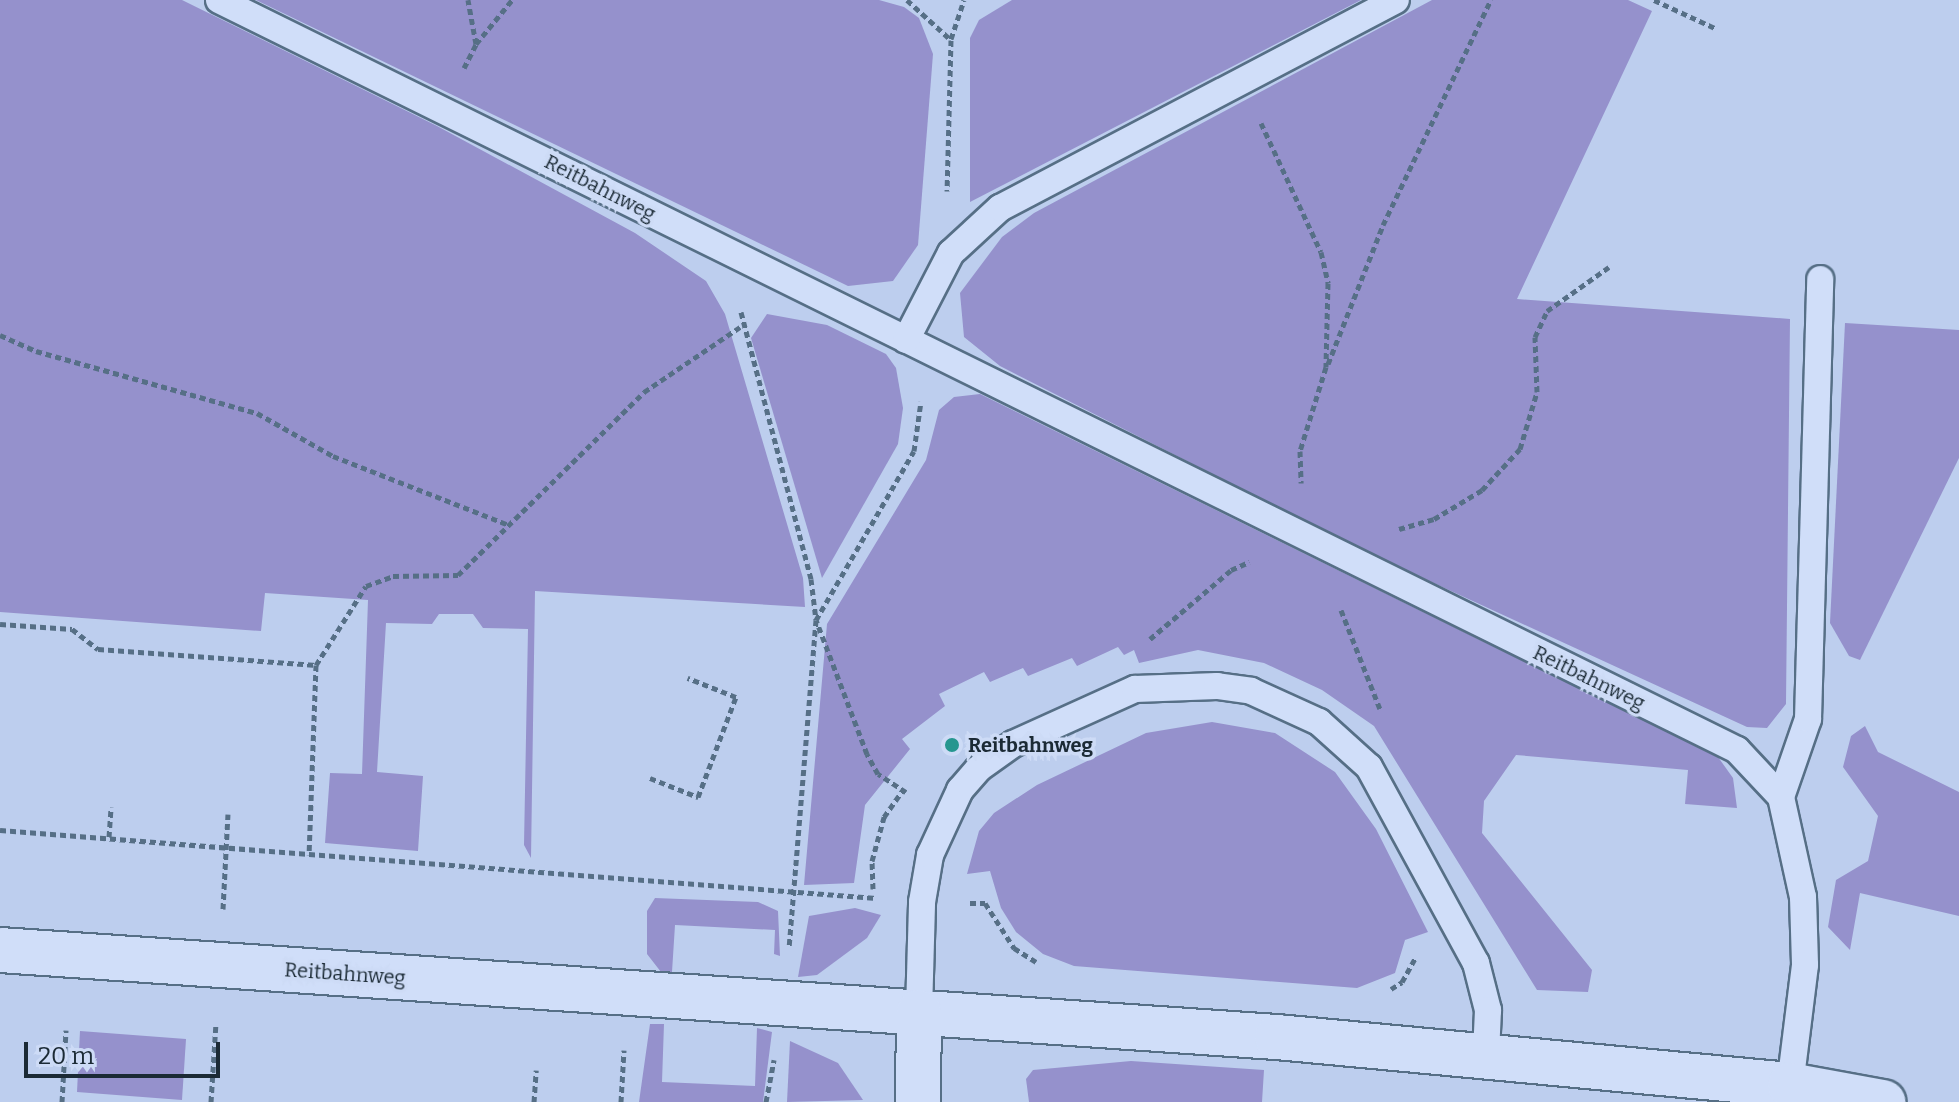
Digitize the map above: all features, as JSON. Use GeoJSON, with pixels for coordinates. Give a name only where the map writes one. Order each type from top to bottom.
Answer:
{"type":"FeatureCollection","features":[{"type":"Feature","properties":{"kind":"street","name":"Reitbahnweg"},"geometry":{"type":"LineString","coordinates":[[0,950],[1486,1054],[1790,1085],[1883,1102]]}},
{"type":"Feature","properties":{"kind":"street"},"geometry":{"type":"LineString","coordinates":[[918,1102],[919,1012]]}},
{"type":"Feature","properties":{"kind":"lane","name":"Reitbahnweg"},"geometry":{"type":"LineString","coordinates":[[219,0],[1737,750],[1781,797]]}},
{"type":"Feature","properties":{"kind":"lane"},"geometry":{"type":"LineString","coordinates":[[906,340],[951,253],[1000,208],[1396,0]]}},
{"type":"Feature","properties":{"kind":"lane"},"geometry":{"type":"LineString","coordinates":[[1790,1085],[1805,965],[1803,897],[1781,797],[1808,719],[1820,279]]}},
{"type":"Feature","properties":{"kind":"lane"},"geometry":{"type":"LineString","coordinates":[[919,1012],[922,902],[945,818],[978,769],[1013,744],[1135,689],[1170,685],[1251,691],[1319,722],[1369,767],[1460,931],[1488,1010],[1486,1054]]}},
{"type":"Feature","properties":{"kind":"path"},"geometry":{"type":"LineString","coordinates":[[468,0],[476,44]]}},
{"type":"Feature","properties":{"kind":"path"},"geometry":{"type":"LineString","coordinates":[[444,111],[476,44],[512,0]]}},
{"type":"Feature","properties":{"kind":"path"},"geometry":{"type":"LineString","coordinates":[[907,0],[951,40]]}},
{"type":"Feature","properties":{"kind":"path"},"geometry":{"type":"LineString","coordinates":[[951,253],[951,40],[964,0]]}},
{"type":"Feature","properties":{"kind":"path"},"geometry":{"type":"LineString","coordinates":[[1369,767],[1387,738],[1387,726],[1317,544],[1302,494],[1300,451],[1326,367],[1383,225],[1491,0]]}},
{"type":"Feature","properties":{"kind":"path"},"geometry":{"type":"LineString","coordinates":[[1654,0],[1715,28]]}},
{"type":"Feature","properties":{"kind":"path"},"geometry":{"type":"LineString","coordinates":[[1240,81],[1321,252],[1328,283],[1326,367]]}},
{"type":"Feature","properties":{"kind":"path"},"geometry":{"type":"LineString","coordinates":[[759,267],[741,304],[740,327],[811,579],[816,620],[783,1003]]}},
{"type":"Feature","properties":{"kind":"path"},"geometry":{"type":"LineString","coordinates":[[1135,689],[1133,658],[1139,648],[1231,570],[1267,554],[1317,544],[1363,540],[1434,519],[1482,490],[1520,449],[1537,392],[1535,337],[1547,311],[1609,267]]}},
{"type":"Feature","properties":{"kind":"path"},"geometry":{"type":"LineString","coordinates":[[309,855],[316,665],[366,586],[393,576],[458,575],[644,392],[740,327]]}},
{"type":"Feature","properties":{"kind":"path"},"geometry":{"type":"LineString","coordinates":[[0,335],[36,351],[257,413],[333,456],[509,525]]}},
{"type":"Feature","properties":{"kind":"path"},"geometry":{"type":"LineString","coordinates":[[816,620],[914,451],[923,387],[937,355]]}},
{"type":"Feature","properties":{"kind":"path"},"geometry":{"type":"LineString","coordinates":[[816,620],[878,774],[945,818]]}},
{"type":"Feature","properties":{"kind":"path"},"geometry":{"type":"LineString","coordinates":[[0,624],[72,629],[98,649],[316,665]]}},
{"type":"Feature","properties":{"kind":"path"},"geometry":{"type":"LineString","coordinates":[[650,778],[698,797],[736,697],[688,678]]}},
{"type":"Feature","properties":{"kind":"path"},"geometry":{"type":"LineString","coordinates":[[109,837],[111,807]]}},
{"type":"Feature","properties":{"kind":"path"},"geometry":{"type":"LineString","coordinates":[[223,898],[228,814]]}},
{"type":"Feature","properties":{"kind":"path"},"geometry":{"type":"LineString","coordinates":[[0,830],[226,845],[309,855],[793,895],[985,903],[1014,948],[1049,970]]}},
{"type":"Feature","properties":{"kind":"path"},"geometry":{"type":"LineString","coordinates":[[1385,992],[1412,969],[1416,948],[1460,931]]}},
{"type":"Feature","properties":{"kind":"path"},"geometry":{"type":"LineString","coordinates":[[62,1102],[66,1030]]}},
{"type":"Feature","properties":{"kind":"path"},"geometry":{"type":"LineString","coordinates":[[211,1102],[213,1062]]}},
{"type":"Feature","properties":{"kind":"path"},"geometry":{"type":"LineString","coordinates":[[534,1102],[536,1070]]}},
{"type":"Feature","properties":{"kind":"path"},"geometry":{"type":"LineString","coordinates":[[621,1102],[622,1082]]}},
{"type":"Feature","properties":{"kind":"shaded area"},"geometry":{"type":"Polygon","coordinates":[[[0,0],[182,0],[437,126],[635,233],[706,281],[725,314],[803,578],[805,607],[535,591],[531,858],[524,845],[528,629],[483,628],[473,614],[439,614],[432,624],[386,623],[377,772],[423,776],[418,851],[325,843],[330,773],[362,774],[368,600],[265,593],[261,631],[0,612],[0,0]]]}},
{"type":"Feature","properties":{"kind":"shaded area"},"geometry":{"type":"Polygon","coordinates":[[[256,0],[879,0],[904,7],[919,18],[933,54],[918,245],[893,281],[848,286],[256,0]]]}},
{"type":"Feature","properties":{"kind":"shaded area"},"geometry":{"type":"Polygon","coordinates":[[[1012,0],[1361,0],[970,202],[970,38],[979,20],[1012,0]]]}},
{"type":"Feature","properties":{"kind":"shaded area"},"geometry":{"type":"Polygon","coordinates":[[[1432,0],[1628,0],[1652,11],[1517,299],[1790,319],[1786,704],[1767,728],[1747,727],[1362,550],[1000,366],[964,337],[960,293],[1002,237],[1034,213],[1432,0]]]}},
{"type":"Feature","properties":{"kind":"shaded area"},"geometry":{"type":"Polygon","coordinates":[[[767,314],[827,325],[886,354],[896,368],[903,408],[898,444],[822,578],[751,338],[767,314]]]}},
{"type":"Feature","properties":{"kind":"shaded area"},"geometry":{"type":"Polygon","coordinates":[[[1845,323],[1959,330],[1959,458],[1860,660],[1849,656],[1830,623],[1845,323]]]}},
{"type":"Feature","properties":{"kind":"shaded area"},"geometry":{"type":"Polygon","coordinates":[[[980,394],[1718,757],[1733,778],[1737,808],[1685,804],[1688,770],[1516,755],[1484,801],[1482,833],[1592,970],[1588,992],[1537,990],[1374,726],[1322,690],[1264,663],[1198,650],[1139,663],[1134,650],[1124,655],[1118,647],[1077,666],[1072,658],[1028,676],[1023,668],[990,682],[984,672],[939,694],[945,706],[902,739],[910,749],[865,805],[854,883],[804,885],[827,624],[926,460],[939,410],[954,397],[980,394]]]}},
{"type":"Feature","properties":{"kind":"shaded area"},"geometry":{"type":"Polygon","coordinates":[[[1212,722],[1275,733],[1335,772],[1376,829],[1428,932],[1405,940],[1395,973],[1357,988],[1074,966],[1043,954],[1016,932],[1001,908],[990,871],[967,874],[979,831],[994,813],[1037,785],[1146,733],[1212,722]]]}},
{"type":"Feature","properties":{"kind":"shaded area"},"geometry":{"type":"Polygon","coordinates":[[[1865,726],[1878,752],[1959,792],[1959,916],[1860,893],[1850,950],[1828,927],[1836,880],[1868,861],[1878,816],[1843,767],[1851,736],[1865,726]]]}},
{"type":"Feature","properties":{"kind":"shaded area"},"geometry":{"type":"Polygon","coordinates":[[[655,898],[758,902],[778,911],[780,956],[774,954],[775,930],[675,925],[672,972],[661,972],[647,954],[647,911],[655,898]]]}},
{"type":"Feature","properties":{"kind":"shaded area"},"geometry":{"type":"Polygon","coordinates":[[[855,908],[881,915],[867,938],[817,975],[798,977],[809,916],[855,908]]]}},
{"type":"Feature","properties":{"kind":"shaded area"},"geometry":{"type":"Polygon","coordinates":[[[650,1024],[664,1024],[662,1082],[755,1086],[757,1028],[772,1032],[763,1102],[639,1102],[650,1024]]]}},
{"type":"Feature","properties":{"kind":"shaded area"},"geometry":{"type":"Polygon","coordinates":[[[80,1031],[186,1039],[182,1100],[77,1092],[80,1031]]]}},
{"type":"Feature","properties":{"kind":"shaded area"},"geometry":{"type":"Polygon","coordinates":[[[790,1041],[838,1063],[863,1100],[787,1102],[790,1041]]]}},
{"type":"Feature","properties":{"kind":"shaded area"},"geometry":{"type":"Polygon","coordinates":[[[1131,1061],[1264,1070],[1262,1102],[1029,1102],[1026,1079],[1033,1070],[1131,1061]]]}},
{"type":"Feature","properties":{"kind":"place","name":"Reitbahnweg"},"geometry":{"type":"Point","coordinates":[952,745]}}]}
